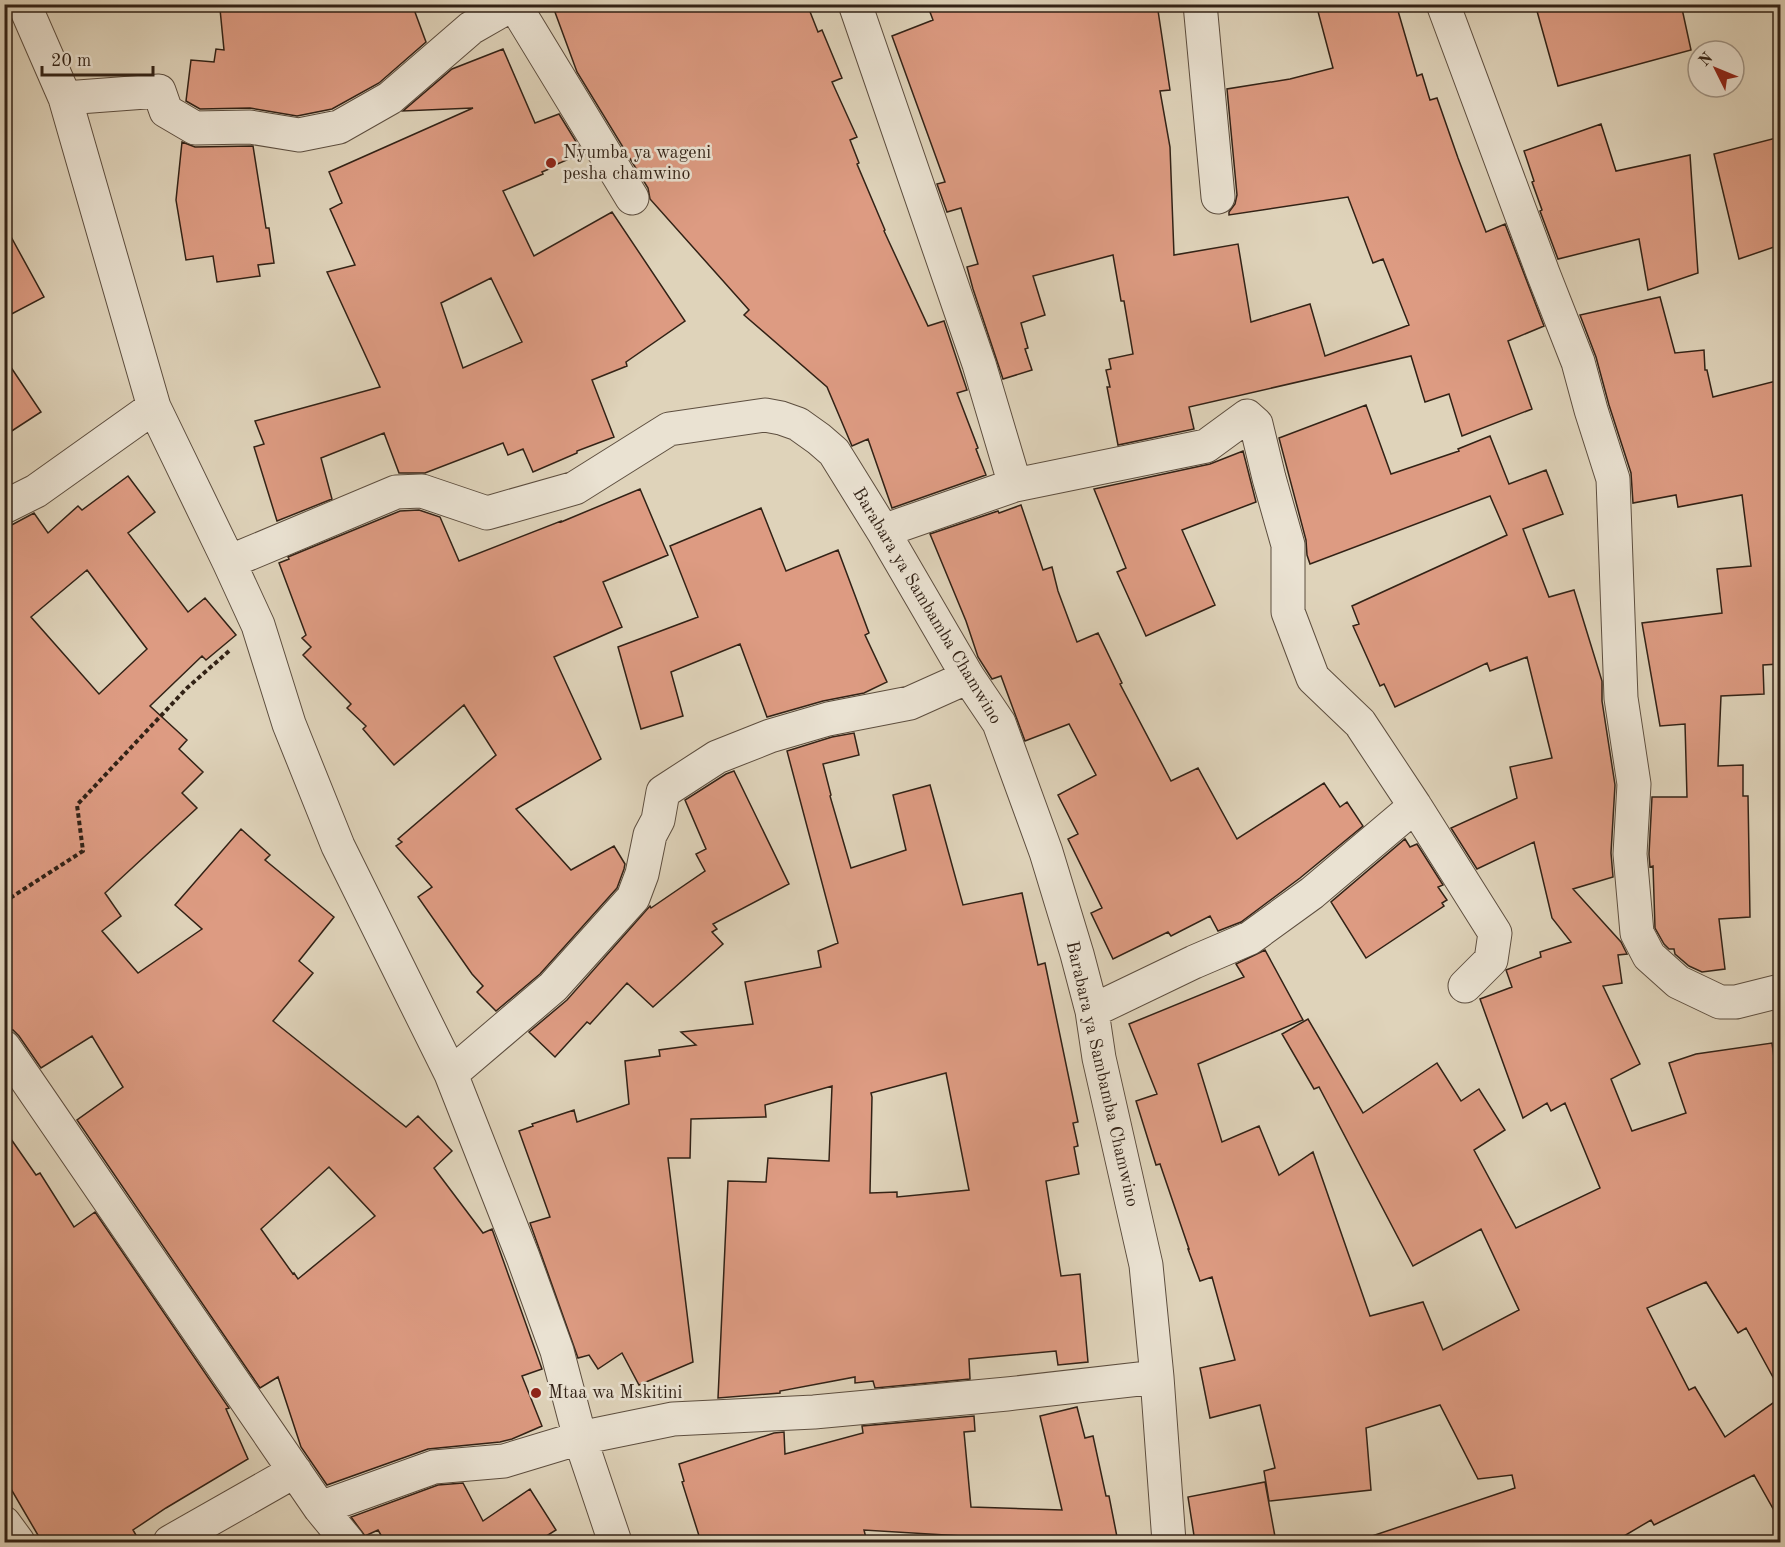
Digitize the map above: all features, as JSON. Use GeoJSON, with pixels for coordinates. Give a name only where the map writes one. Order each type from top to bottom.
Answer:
{"type":"FeatureCollection","features":[{"type":"Feature","properties":{"kind":"street"},"geometry":{"type":"LineString","coordinates":[[24,4],[65,98],[154,407],[258,625],[289,724],[338,846],[451,1074],[523,1257],[556,1352],[580,1438],[615,1542]]}},
{"type":"Feature","properties":{"kind":"street"},"geometry":{"type":"LineString","coordinates":[[65,98],[159,91],[166,111],[195,128],[250,127],[299,135],[339,126],[390,98],[471,28],[514,4],[632,198]]}},
{"type":"Feature","properties":{"kind":"street"},"geometry":{"type":"LineString","coordinates":[[855,4],[979,364],[1016,485]]}},
{"type":"Feature","properties":{"kind":"street"},"geometry":{"type":"LineString","coordinates":[[1200,4],[1218,197]]}},
{"type":"Feature","properties":{"kind":"street"},"geometry":{"type":"LineString","coordinates":[[1443,4],[1578,362],[1614,479],[1621,698],[1634,784],[1630,854],[1637,933],[1649,956],[1678,982],[1719,1002],[1736,1002],[1776,992]]}},
{"type":"Feature","properties":{"kind":"street"},"geometry":{"type":"LineString","coordinates":[[4,507],[36,491],[154,407]]}},
{"type":"Feature","properties":{"kind":"street","name":"Barabara ya Sambamba Chamwino"},"geometry":{"type":"LineString","coordinates":[[229,562],[396,492],[422,491],[487,513],[575,488],[669,429],[765,415],[798,424],[834,453],[884,531],[968,677],[999,723],[1046,852],[1092,1011],[1098,1058],[1146,1265],[1169,1542]]}},
{"type":"Feature","properties":{"kind":"street"},"geometry":{"type":"LineString","coordinates":[[884,531],[1016,485],[1206,446],[1247,416],[1256,424],[1260,435],[1269,478],[1288,545],[1288,612],[1313,678],[1360,723],[1495,933],[1491,960],[1465,986]]}},
{"type":"Feature","properties":{"kind":"street"},"geometry":{"type":"LineString","coordinates":[[451,1074],[553,987],[633,898],[642,874],[650,835],[658,820],[663,792],[717,757],[770,736],[828,719],[910,703],[968,677]]}},
{"type":"Feature","properties":{"kind":"street"},"geometry":{"type":"LineString","coordinates":[[1092,1011],[1250,938],[1312,893],[1415,806]]}},
{"type":"Feature","properties":{"kind":"street"},"geometry":{"type":"LineString","coordinates":[[4,1047],[320,1508],[348,1542]]}},
{"type":"Feature","properties":{"kind":"street"},"geometry":{"type":"LineString","coordinates":[[320,1508],[434,1467],[504,1461],[580,1438],[673,1419],[814,1412],[1157,1377]]}},
{"type":"Feature","properties":{"kind":"street"},"geometry":{"type":"LineString","coordinates":[[170,1542],[295,1471]]}},
{"type":"Feature","properties":{"kind":"street"},"geometry":{"type":"LineString","coordinates":[[4,1523],[18,1542]]}},
{"type":"Feature","properties":{"kind":"path"},"geometry":{"type":"LineString","coordinates":[[4,902],[83,851],[77,805],[187,688],[258,625]]}},
{"type":"Feature","properties":{"kind":"building"},"geometry":{"type":"Polygon","coordinates":[[[236,4],[412,4],[426,42],[379,83],[332,109],[297,116],[250,108],[200,109],[186,101],[191,60],[214,62],[216,49],[224,50],[220,9],[236,7],[236,4]]]}},
{"type":"Feature","properties":{"kind":"building"},"geometry":{"type":"Polygon","coordinates":[[[552,4],[807,4],[818,32],[822,30],[842,78],[832,82],[857,137],[850,140],[859,163],[857,164],[884,231],[928,326],[944,321],[967,390],[957,393],[986,475],[892,508],[868,439],[852,446],[827,387],[744,315],[749,310],[650,199],[648,188],[577,72],[552,4]]]}},
{"type":"Feature","properties":{"kind":"building"},"geometry":{"type":"Polygon","coordinates":[[[927,4],[1157,4],[1170,90],[1160,91],[1170,147],[1174,255],[1238,244],[1251,322],[1310,304],[1325,356],[1409,325],[1383,259],[1373,263],[1348,197],[1229,215],[1237,195],[1227,89],[1290,79],[1333,68],[1316,4],[1396,4],[1417,76],[1422,74],[1430,100],[1437,98],[1486,232],[1505,224],[1544,326],[1508,341],[1532,409],[1462,436],[1449,394],[1425,402],[1411,356],[1189,407],[1194,429],[1118,445],[1106,370],[1111,369],[1109,359],[1133,354],[1113,255],[1033,276],[1045,315],[1021,323],[1028,348],[1025,349],[1032,370],[1003,379],[967,267],[978,264],[961,208],[947,212],[937,184],[945,182],[892,36],[933,20],[927,4]]]}},
{"type":"Feature","properties":{"kind":"building"},"geometry":{"type":"Polygon","coordinates":[[[1535,4],[1681,4],[1689,39],[1686,39],[1686,51],[1558,86],[1535,4]]]}},
{"type":"Feature","properties":{"kind":"building"},"geometry":{"type":"Polygon","coordinates":[[[503,49],[535,123],[559,114],[583,153],[555,165],[542,172],[543,174],[503,191],[534,256],[612,212],[685,321],[626,362],[627,366],[592,380],[614,437],[577,451],[577,453],[533,472],[523,449],[508,455],[503,443],[425,473],[399,473],[384,433],[321,458],[332,499],[277,521],[254,447],[264,444],[255,421],[380,387],[327,272],[355,265],[330,209],[342,203],[329,172],[473,108],[403,111],[452,69],[503,49]],[[491,278],[441,303],[463,368],[522,342],[491,278]]]}},
{"type":"Feature","properties":{"kind":"building"},"geometry":{"type":"Polygon","coordinates":[[[1601,124],[1616,171],[1690,155],[1698,273],[1648,290],[1639,239],[1558,259],[1540,211],[1542,210],[1524,151],[1601,124]]]}},
{"type":"Feature","properties":{"kind":"building"},"geometry":{"type":"Polygon","coordinates":[[[1780,137],[1780,245],[1739,259],[1714,154],[1780,137]]]}},
{"type":"Feature","properties":{"kind":"building"},"geometry":{"type":"Polygon","coordinates":[[[182,142],[195,147],[253,146],[274,263],[258,265],[260,276],[217,282],[213,256],[186,260],[176,200],[182,142]]]}},
{"type":"Feature","properties":{"kind":"building"},"geometry":{"type":"Polygon","coordinates":[[[4,224],[44,297],[4,318],[4,224]]]}},
{"type":"Feature","properties":{"kind":"building"},"geometry":{"type":"Polygon","coordinates":[[[1660,297],[1675,353],[1704,350],[1705,370],[1707,370],[1713,397],[1780,380],[1780,611],[1776,612],[1779,664],[1763,665],[1764,694],[1721,696],[1718,766],[1743,765],[1743,796],[1748,796],[1750,917],[1719,919],[1725,969],[1702,972],[1689,966],[1675,954],[1674,949],[1669,949],[1655,928],[1653,866],[1650,867],[1649,854],[1652,797],[1687,797],[1685,724],[1660,726],[1642,623],[1722,613],[1717,569],[1751,566],[1742,495],[1678,507],[1676,495],[1633,503],[1631,473],[1596,357],[1580,315],[1660,297]]]}},
{"type":"Feature","properties":{"kind":"building"},"geometry":{"type":"Polygon","coordinates":[[[4,357],[41,412],[4,436],[4,357]]]}},
{"type":"Feature","properties":{"kind":"building"},"geometry":{"type":"Polygon","coordinates":[[[1366,405],[1391,474],[1459,451],[1458,449],[1490,436],[1509,484],[1546,470],[1563,514],[1523,529],[1549,597],[1574,590],[1602,681],[1602,701],[1615,785],[1611,853],[1613,877],[1573,889],[1621,942],[1627,954],[1618,955],[1622,983],[1603,986],[1640,1064],[1611,1079],[1632,1131],[1686,1113],[1669,1063],[1696,1054],[1772,1043],[1780,1102],[1780,1390],[1746,1328],[1738,1333],[1706,1282],[1647,1308],[1689,1390],[1695,1387],[1725,1437],[1780,1398],[1780,1521],[1754,1475],[1654,1525],[1651,1520],[1614,1542],[1370,1542],[1369,1537],[1515,1488],[1512,1475],[1478,1479],[1440,1405],[1366,1428],[1371,1490],[1269,1501],[1264,1471],[1275,1468],[1260,1405],[1210,1418],[1200,1368],[1235,1360],[1212,1277],[1200,1281],[1160,1164],[1156,1165],[1136,1101],[1157,1094],[1129,1024],[1244,977],[1236,964],[1265,950],[1303,1020],[1198,1064],[1222,1142],[1259,1126],[1279,1175],[1313,1152],[1370,1316],[1423,1302],[1443,1350],[1519,1310],[1481,1229],[1413,1266],[1319,1087],[1314,1089],[1282,1034],[1308,1019],[1363,1113],[1437,1063],[1461,1101],[1479,1089],[1505,1130],[1474,1150],[1516,1228],[1600,1188],[1565,1103],[1551,1111],[1547,1103],[1523,1118],[1480,999],[1512,987],[1506,970],[1541,957],[1540,952],[1571,942],[1552,918],[1534,842],[1477,869],[1451,828],[1517,798],[1510,767],[1552,758],[1527,657],[1490,671],[1487,663],[1395,707],[1384,684],[1380,686],[1353,626],[1359,624],[1352,606],[1507,535],[1490,496],[1310,564],[1307,555],[1306,540],[1279,438],[1366,405]]]}},
{"type":"Feature","properties":{"kind":"building"},"geometry":{"type":"Polygon","coordinates":[[[1243,451],[1256,502],[1182,530],[1215,605],[1146,636],[1117,572],[1126,568],[1094,489],[1210,464],[1243,451]]]}},
{"type":"Feature","properties":{"kind":"building"},"geometry":{"type":"Polygon","coordinates":[[[128,476],[155,512],[128,533],[188,612],[205,598],[236,635],[206,660],[202,656],[150,706],[187,740],[179,749],[203,772],[182,793],[197,808],[105,893],[121,916],[102,931],[138,973],[202,929],[175,905],[241,829],[270,855],[265,860],[334,917],[299,961],[313,973],[273,1021],[406,1127],[418,1116],[452,1151],[434,1168],[483,1233],[492,1229],[542,1369],[522,1376],[542,1426],[500,1442],[428,1449],[327,1485],[301,1447],[278,1377],[260,1388],[77,1120],[123,1087],[92,1036],[41,1068],[19,1036],[4,1025],[4,529],[34,513],[48,533],[78,506],[82,510],[128,476]],[[87,570],[31,617],[99,694],[147,649],[87,570]],[[329,1167],[261,1229],[298,1279],[375,1216],[329,1167]]]}},
{"type":"Feature","properties":{"kind":"building"},"geometry":{"type":"Polygon","coordinates":[[[640,489],[668,555],[603,582],[622,627],[554,657],[601,759],[516,809],[571,870],[614,846],[625,864],[624,869],[617,888],[540,974],[496,1011],[477,992],[483,986],[472,974],[418,897],[432,887],[396,846],[402,842],[398,839],[496,755],[464,705],[394,765],[363,729],[366,726],[347,708],[351,704],[303,655],[311,647],[302,638],[306,635],[279,563],[289,559],[288,557],[400,511],[419,510],[440,517],[459,561],[640,489]]]}},
{"type":"Feature","properties":{"kind":"building"},"geometry":{"type":"Polygon","coordinates":[[[1021,505],[1043,570],[1052,567],[1058,591],[1077,642],[1098,633],[1122,683],[1120,684],[1171,781],[1198,768],[1237,839],[1324,783],[1340,807],[1347,802],[1363,826],[1300,878],[1241,922],[1218,931],[1210,916],[1171,936],[1168,932],[1113,959],[1091,913],[1102,908],[1068,839],[1078,834],[1058,795],[1096,775],[1069,724],[1025,741],[1001,676],[992,679],[978,657],[966,621],[930,534],[1021,505]]]}},
{"type":"Feature","properties":{"kind":"building"},"geometry":{"type":"Polygon","coordinates":[[[761,508],[786,571],[838,550],[869,633],[865,635],[887,682],[864,693],[823,701],[767,717],[740,644],[671,672],[683,716],[641,729],[618,647],[698,617],[670,546],[761,508]]]}},
{"type":"Feature","properties":{"kind":"building"},"geometry":{"type":"Polygon","coordinates":[[[854,733],[859,755],[823,764],[851,868],[906,850],[893,795],[930,785],[963,905],[1022,893],[1038,965],[1045,963],[1078,1122],[1073,1123],[1078,1146],[1074,1147],[1079,1174],[1046,1181],[1061,1276],[1080,1274],[1088,1362],[1058,1365],[1056,1351],[969,1359],[970,1379],[875,1388],[873,1381],[855,1383],[855,1377],[780,1391],[780,1393],[718,1398],[728,1181],[766,1182],[768,1158],[829,1161],[832,1086],[765,1105],[766,1117],[691,1119],[690,1158],[668,1158],[693,1362],[639,1385],[622,1353],[598,1369],[589,1355],[578,1358],[530,1223],[550,1217],[519,1131],[533,1126],[532,1124],[574,1110],[577,1122],[629,1104],[625,1061],[660,1056],[659,1050],[696,1045],[681,1032],[753,1024],[745,982],[821,967],[818,951],[838,943],[787,751],[832,737],[854,733]],[[946,1073],[871,1093],[870,1193],[897,1192],[897,1197],[969,1190],[946,1073]]]}},
{"type":"Feature","properties":{"kind":"building"},"geometry":{"type":"Polygon","coordinates":[[[734,771],[789,884],[713,924],[717,929],[712,932],[723,944],[653,1007],[627,983],[590,1024],[587,1022],[555,1057],[529,1032],[567,1000],[650,906],[651,908],[705,871],[696,854],[706,849],[685,800],[734,771]]]}},
{"type":"Feature","properties":{"kind":"building"},"geometry":{"type":"Polygon","coordinates":[[[1405,839],[1410,847],[1417,844],[1443,885],[1438,887],[1447,900],[1442,903],[1444,906],[1366,958],[1331,902],[1405,839]]]}},
{"type":"Feature","properties":{"kind":"building"},"geometry":{"type":"Polygon","coordinates":[[[4,1129],[36,1175],[40,1173],[74,1227],[95,1212],[229,1408],[226,1409],[248,1459],[133,1530],[140,1542],[42,1542],[4,1477],[4,1129]]]}},
{"type":"Feature","properties":{"kind":"building"},"geometry":{"type":"Polygon","coordinates":[[[1077,1407],[1085,1438],[1093,1436],[1118,1542],[978,1542],[978,1537],[864,1530],[867,1542],[701,1542],[682,1482],[684,1481],[679,1464],[774,1433],[784,1432],[785,1454],[863,1433],[862,1426],[974,1416],[975,1431],[964,1432],[971,1507],[1062,1510],[1040,1416],[1077,1407]]]}},
{"type":"Feature","properties":{"kind":"building"},"geometry":{"type":"Polygon","coordinates":[[[1265,1482],[1276,1542],[1195,1542],[1188,1497],[1265,1482]]]}},
{"type":"Feature","properties":{"kind":"building"},"geometry":{"type":"Polygon","coordinates":[[[463,1483],[483,1521],[530,1489],[556,1530],[537,1542],[385,1542],[378,1530],[365,1536],[351,1517],[438,1485],[463,1483]]]}},
{"type":"Feature","properties":{"kind":"place","name":"Nyumba ya wageni pesha chamwino"},"geometry":{"type":"Point","coordinates":[551,163]}},
{"type":"Feature","properties":{"kind":"place","name":"Mtaa wa Mskitini"},"geometry":{"type":"Point","coordinates":[536,1393]}}]}
